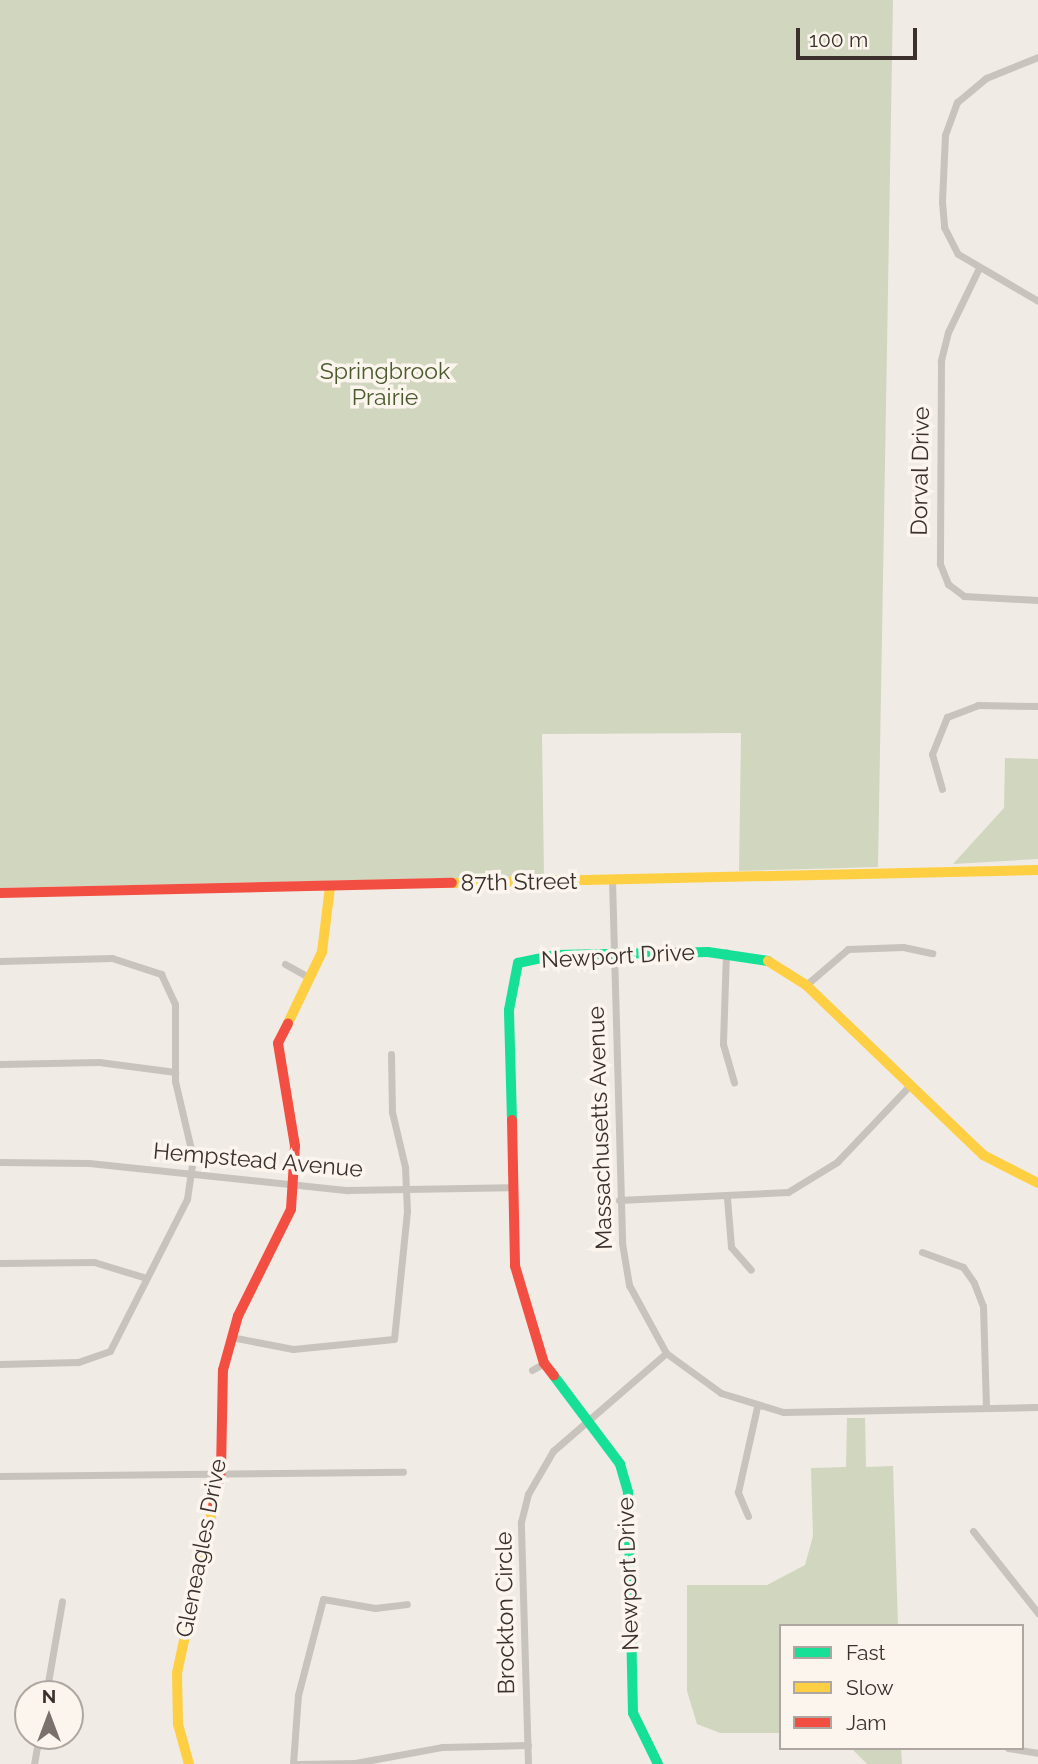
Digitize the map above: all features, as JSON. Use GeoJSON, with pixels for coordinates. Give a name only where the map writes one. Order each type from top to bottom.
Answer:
{"type":"FeatureCollection","features":[{"type":"Feature","properties":{"kind":"street"},"geometry":{"type":"LineString","coordinates":[[1038,57],[969,89],[946,128],[944,228],[953,246],[978,270],[1038,301]]}},
{"type":"Feature","properties":{"kind":"street","name":"Dorval Drive"},"geometry":{"type":"LineString","coordinates":[[978,270],[948,332],[942,361],[940,564],[948,584],[964,596],[1038,600]]}},
{"type":"Feature","properties":{"kind":"street"},"geometry":{"type":"LineString","coordinates":[[942,789],[932,754],[947,716],[978,705],[1038,706]]}},
{"type":"Feature","properties":{"kind":"street","name":"87th Street"},"geometry":{"type":"LineString","coordinates":[[0,893],[1038,870]]}},
{"type":"Feature","properties":{"kind":"street","name":"Massachusetts Avenue"},"geometry":{"type":"LineString","coordinates":[[612,880],[619,1200],[629,1285],[666,1353],[709,1387],[757,1407],[806,1413],[1038,1407]]}},
{"type":"Feature","properties":{"kind":"street","name":"Gleneagles Drive"},"geometry":{"type":"LineString","coordinates":[[188,1764],[178,1724],[177,1674],[221,1471],[221,1389],[231,1337],[281,1240],[296,1185],[278,1043],[329,926],[330,887]]}},
{"type":"Feature","properties":{"kind":"street"},"geometry":{"type":"LineString","coordinates":[[806,985],[848,949],[903,947],[932,953]]}},
{"type":"Feature","properties":{"kind":"street"},"geometry":{"type":"LineString","coordinates":[[726,952],[723,1044],[734,1082]]}},
{"type":"Feature","properties":{"kind":"street","name":"Newport Drive"},"geometry":{"type":"LineString","coordinates":[[658,1764],[631,1704],[628,1492],[620,1464],[544,1363],[515,1266],[509,1010],[518,963],[614,954],[726,952],[764,959],[806,985],[983,1155],[1038,1183]]}},
{"type":"Feature","properties":{"kind":"street"},"geometry":{"type":"LineString","coordinates":[[0,961],[111,958],[153,969],[175,1004],[175,1072],[192,1174],[187,1199],[143,1277],[129,1321],[110,1351],[78,1362],[0,1364]]}},
{"type":"Feature","properties":{"kind":"street"},"geometry":{"type":"LineString","coordinates":[[285,964],[308,977]]}},
{"type":"Feature","properties":{"kind":"street"},"geometry":{"type":"LineString","coordinates":[[231,1337],[293,1349],[394,1339],[405,1190],[391,1112],[391,1054]]}},
{"type":"Feature","properties":{"kind":"street"},"geometry":{"type":"LineString","coordinates":[[0,1064],[99,1062],[175,1072]]}},
{"type":"Feature","properties":{"kind":"street"},"geometry":{"type":"LineString","coordinates":[[619,1200],[727,1198],[789,1192],[815,1180],[910,1085]]}},
{"type":"Feature","properties":{"kind":"street","name":"Hempstead Avenue"},"geometry":{"type":"LineString","coordinates":[[0,1162],[89,1163],[296,1185],[405,1190],[513,1187]]}},
{"type":"Feature","properties":{"kind":"street"},"geometry":{"type":"LineString","coordinates":[[727,1198],[731,1247],[751,1270]]}},
{"type":"Feature","properties":{"kind":"street"},"geometry":{"type":"LineString","coordinates":[[922,1252],[963,1267],[974,1283],[983,1306],[986,1408]]}},
{"type":"Feature","properties":{"kind":"street"},"geometry":{"type":"LineString","coordinates":[[0,1263],[94,1262],[143,1277]]}},
{"type":"Feature","properties":{"kind":"street","name":"Brockton Circle"},"geometry":{"type":"LineString","coordinates":[[528,1764],[521,1522],[539,1470],[586,1421],[666,1353]]}},
{"type":"Feature","properties":{"kind":"street"},"geometry":{"type":"LineString","coordinates":[[532,1370],[544,1363]]}},
{"type":"Feature","properties":{"kind":"street"},"geometry":{"type":"LineString","coordinates":[[748,1516],[738,1492],[757,1407]]}},
{"type":"Feature","properties":{"kind":"street"},"geometry":{"type":"LineString","coordinates":[[0,1476],[221,1471],[403,1472]]}},
{"type":"Feature","properties":{"kind":"street"},"geometry":{"type":"LineString","coordinates":[[973,1531],[1038,1613]]}},
{"type":"Feature","properties":{"kind":"street"},"geometry":{"type":"LineString","coordinates":[[407,1604],[375,1608],[323,1600],[298,1695],[295,1764],[355,1763],[442,1746],[528,1745]]}},
{"type":"Feature","properties":{"kind":"street"},"geometry":{"type":"LineString","coordinates":[[48,1680],[62,1601]]}},
{"type":"Feature","properties":{"kind":"street"},"geometry":{"type":"LineString","coordinates":[[1020,1750],[1038,1753]]}},
{"type":"Feature","properties":{"kind":"green space","name":"Springbrook Prairie"},"geometry":{"type":"Polygon","coordinates":[[[0,0],[893,0],[878,867],[739,871],[741,733],[542,734],[544,876],[0,888],[0,0]]]}},
{"type":"Feature","properties":{"kind":"green space"},"geometry":{"type":"Polygon","coordinates":[[[1005,758],[1038,759],[1038,859],[953,864],[1004,808],[1005,758]]]}},
{"type":"Feature","properties":{"kind":"green space"},"geometry":{"type":"Polygon","coordinates":[[[847,1418],[865,1418],[866,1467],[893,1466],[898,1624],[779,1624],[779,1733],[720,1733],[697,1724],[687,1691],[687,1585],[767,1585],[805,1565],[813,1536],[811,1468],[846,1467],[847,1418]]]}},
{"type":"Feature","properties":{"kind":"green space"},"geometry":{"type":"Polygon","coordinates":[[[853,1750],[901,1750],[902,1764],[867,1764],[853,1750]]]}},
{"type":"Feature","properties":{"kind":"traffic: fast"},"geometry":{"type":"LineString","coordinates":[[512,1120],[509,1010],[518,963],[556,955],[708,952],[768,961]]}},
{"type":"Feature","properties":{"kind":"traffic: fast"},"geometry":{"type":"LineString","coordinates":[[554,1376],[620,1464],[628,1492],[633,1713],[658,1764]]}},
{"type":"Feature","properties":{"kind":"traffic: slow"},"geometry":{"type":"LineString","coordinates":[[452,883],[1038,870]]}},
{"type":"Feature","properties":{"kind":"traffic: slow"},"geometry":{"type":"LineString","coordinates":[[288,1023],[322,952],[330,887]]}},
{"type":"Feature","properties":{"kind":"traffic: slow"},"geometry":{"type":"LineString","coordinates":[[768,961],[806,985],[983,1155],[1038,1183]]}},
{"type":"Feature","properties":{"kind":"traffic: slow"},"geometry":{"type":"LineString","coordinates":[[189,1764],[178,1724],[177,1673],[213,1506]]}},
{"type":"Feature","properties":{"kind":"traffic: jam"},"geometry":{"type":"LineString","coordinates":[[0,893],[452,883]]}},
{"type":"Feature","properties":{"kind":"traffic: jam"},"geometry":{"type":"LineString","coordinates":[[213,1506],[221,1471],[223,1370],[238,1316],[291,1209],[295,1146],[278,1043],[288,1023]]}},
{"type":"Feature","properties":{"kind":"traffic: jam"},"geometry":{"type":"LineString","coordinates":[[512,1120],[515,1266],[544,1363],[554,1376]]}}]}
